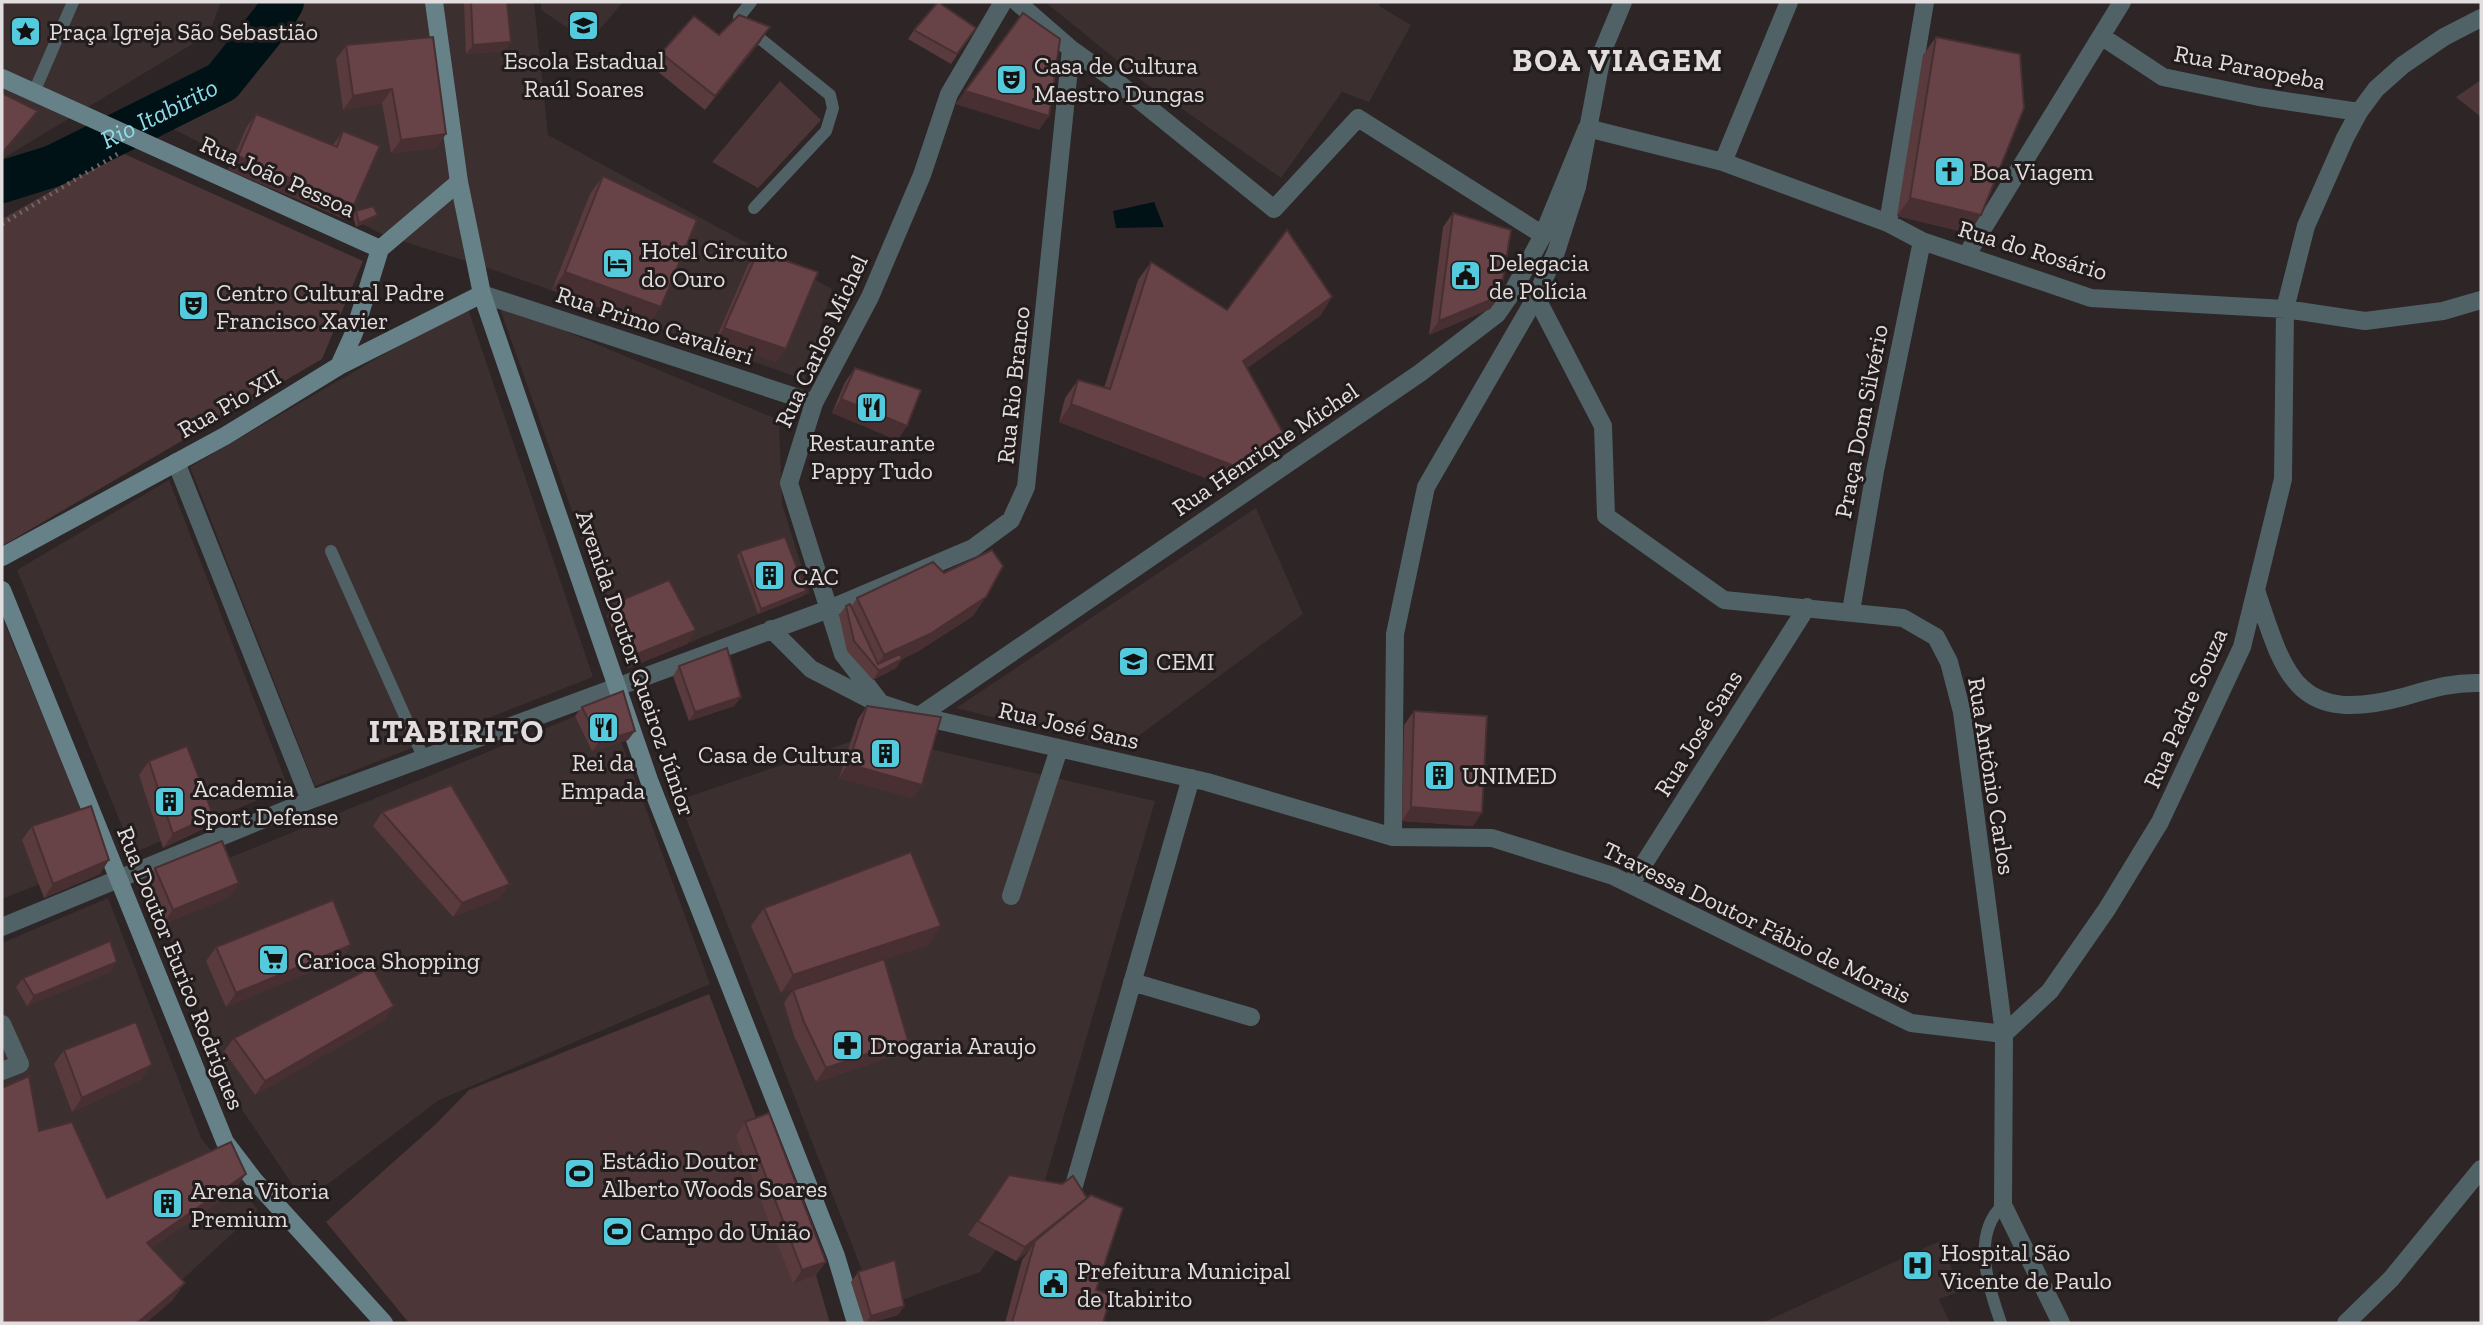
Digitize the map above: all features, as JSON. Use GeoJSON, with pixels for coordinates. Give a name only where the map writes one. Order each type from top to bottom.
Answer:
{"type":"FeatureCollection","features":[{"type":"Feature","properties":{"kind":"main road","name":"Avenida Doutor Queiroz Júnior"},"geometry":{"type":"LineString","coordinates":[[434,2],[459,182],[482,294],[654,793],[836,1256],[856,1323]]}},
{"type":"Feature","properties":{"kind":"main road","name":"Rua João Pessoa"},"geometry":{"type":"LineString","coordinates":[[2,78],[380,249]]}},
{"type":"Feature","properties":{"kind":"main road"},"geometry":{"type":"LineString","coordinates":[[339,366],[355,333],[380,249],[459,182]]}},
{"type":"Feature","properties":{"kind":"main road","name":"Rua Pio XII"},"geometry":{"type":"LineString","coordinates":[[2,557],[176,462],[339,366],[482,294]]}},
{"type":"Feature","properties":{"kind":"main road","name":"Rua Doutor Eurico Rodrigues"},"geometry":{"type":"LineString","coordinates":[[2,590],[225,1142],[254,1180],[384,1323]]}},
{"type":"Feature","properties":{"kind":"street","name":"Rua Carlos Michel"},"geometry":{"type":"LineString","coordinates":[[881,704],[843,654],[789,483],[814,403],[870,297],[922,175],[949,94],[1003,2]]}},
{"type":"Feature","properties":{"kind":"street"},"geometry":{"type":"LineString","coordinates":[[1017,2],[1071,49],[1112,78],[1273,209],[1358,118],[1543,234]]}},
{"type":"Feature","properties":{"kind":"street"},"geometry":{"type":"LineString","coordinates":[[1393,837],[1395,634],[1426,486],[1536,297],[1556,252],[1577,187],[1603,50],[1623,2]]}},
{"type":"Feature","properties":{"kind":"street"},"geometry":{"type":"LineString","coordinates":[[1723,162],[1789,2]]}},
{"type":"Feature","properties":{"kind":"street"},"geometry":{"type":"LineString","coordinates":[[1888,223],[1925,2]]}},
{"type":"Feature","properties":{"kind":"street"},"geometry":{"type":"LineString","coordinates":[[1966,256],[2122,2]]}},
{"type":"Feature","properties":{"kind":"street"},"geometry":{"type":"LineString","coordinates":[[2285,309],[2306,226],[2359,112],[2376,89],[2403,65],[2444,37],[2481,18]]}},
{"type":"Feature","properties":{"kind":"street","name":"Rua Paraopeba"},"geometry":{"type":"LineString","coordinates":[[2101,36],[2162,76],[2259,97],[2359,112]]}},
{"type":"Feature","properties":{"kind":"street","name":"Rua Rio Branco"},"geometry":{"type":"LineString","coordinates":[[2,928],[310,800],[829,609],[972,548],[1011,520],[1026,487],[1071,49]]}},
{"type":"Feature","properties":{"kind":"street","name":"Rua do Rosário"},"geometry":{"type":"LineString","coordinates":[[1587,128],[1723,162],[1888,223],[1922,241],[2091,298],[2285,309],[2365,321],[2443,311],[2481,300]]}},
{"type":"Feature","properties":{"kind":"street","name":"Rua Henrique Michel"},"geometry":{"type":"LineString","coordinates":[[919,716],[1420,373],[1497,314],[1543,234],[1587,128]]}},
{"type":"Feature","properties":{"kind":"street","name":"Praça Dom Silvério"},"geometry":{"type":"LineString","coordinates":[[1851,611],[1875,471],[1922,241]]}},
{"type":"Feature","properties":{"kind":"street","name":"Rua Primo Cavalieri"},"geometry":{"type":"LineString","coordinates":[[482,294],[814,403]]}},
{"type":"Feature","properties":{"kind":"street","name":"Rua Antônio Carlos"},"geometry":{"type":"LineString","coordinates":[[1536,297],[1603,425],[1605,516],[1724,600],[1903,618],[1936,637],[1949,662],[1962,712],[2004,1034],[2003,1205],[2061,1323]]}},
{"type":"Feature","properties":{"kind":"street","name":"Rua Padre Souza"},"geometry":{"type":"LineString","coordinates":[[2004,1034],[2050,991],[2107,909],[2160,822],[2242,647],[2283,479],[2285,309]]}},
{"type":"Feature","properties":{"kind":"street"},"geometry":{"type":"LineString","coordinates":[[176,462],[310,800]]}},
{"type":"Feature","properties":{"kind":"street"},"geometry":{"type":"LineString","coordinates":[[2256,592],[2279,659],[2301,691],[2323,701],[2356,705],[2400,698],[2452,682],[2481,683]]}},
{"type":"Feature","properties":{"kind":"street","name":"Rua José Sans"},"geometry":{"type":"LineString","coordinates":[[1631,884],[1807,607]]}},
{"type":"Feature","properties":{"kind":"street"},"geometry":{"type":"LineString","coordinates":[[771,629],[811,669],[881,704],[919,716]]}},
{"type":"Feature","properties":{"kind":"street","name":"Rua José Sans"},"geometry":{"type":"LineString","coordinates":[[919,716],[1199,780]]}},
{"type":"Feature","properties":{"kind":"street"},"geometry":{"type":"LineString","coordinates":[[1011,896],[1059,749]]}},
{"type":"Feature","properties":{"kind":"street"},"geometry":{"type":"LineString","coordinates":[[1073,1189],[1132,982],[1199,780]]}},
{"type":"Feature","properties":{"kind":"street","name":"Travessa Doutor Fábio de Morais"},"geometry":{"type":"LineString","coordinates":[[1199,780],[1393,837],[1492,838],[1613,876],[1911,1023],[2004,1034]]}},
{"type":"Feature","properties":{"kind":"street"},"geometry":{"type":"LineString","coordinates":[[1132,982],[1251,1017]]}},
{"type":"Feature","properties":{"kind":"street"},"geometry":{"type":"LineString","coordinates":[[2,1024],[20,1063],[2,1071]]}},
{"type":"Feature","properties":{"kind":"street"},"geometry":{"type":"LineString","coordinates":[[2346,1323],[2391,1279],[2481,1169]]}},
{"type":"Feature","properties":{"kind":"lane"},"geometry":{"type":"LineString","coordinates":[[40,95],[73,2]]}},
{"type":"Feature","properties":{"kind":"lane"},"geometry":{"type":"LineString","coordinates":[[751,2],[739,16],[742,24],[830,95],[833,108],[826,131],[754,208]]}},
{"type":"Feature","properties":{"kind":"lane"},"geometry":{"type":"LineString","coordinates":[[331,551],[424,759]]}},
{"type":"Feature","properties":{"kind":"lane"},"geometry":{"type":"LineString","coordinates":[[2001,1323],[1993,1301],[1983,1244],[1990,1218],[2003,1205]]}},
{"type":"Feature","properties":{"kind":"path"},"geometry":{"type":"LineString","coordinates":[[2,224],[140,140]]}},
{"type":"Feature","properties":{"kind":"shaded area"},"geometry":{"type":"Polygon","coordinates":[[[2,2],[221,2],[209,34],[2,159],[2,2]]]}},
{"type":"Feature","properties":{"kind":"shaded area"},"geometry":{"type":"Polygon","coordinates":[[[298,2],[534,2],[548,135],[832,289],[805,380],[485,267],[386,236],[167,126],[298,2]]]}},
{"type":"Feature","properties":{"kind":"shaded area","name":"Escola Estadual Raúl Soares"},"geometry":{"type":"Polygon","coordinates":[[[541,2],[623,2],[589,42],[541,10],[541,2]]]}},
{"type":"Feature","properties":{"kind":"shaded area"},"geometry":{"type":"Polygon","coordinates":[[[1045,2],[1380,2],[1379,6],[1411,25],[1369,102],[1342,92],[1281,178],[1145,83],[1045,2]]]}},
{"type":"Feature","properties":{"kind":"shaded area"},"geometry":{"type":"Polygon","coordinates":[[[2481,80],[2481,117],[2456,97],[2481,80]]]}},
{"type":"Feature","properties":{"kind":"shaded area"},"geometry":{"type":"Polygon","coordinates":[[[780,81],[821,120],[758,188],[712,162],[780,81]]]}},
{"type":"Feature","properties":{"kind":"shaded area"},"geometry":{"type":"Polygon","coordinates":[[[120,152],[363,261],[322,359],[2,546],[2,219],[120,152]]]}},
{"type":"Feature","properties":{"kind":"shaded area"},"geometry":{"type":"Polygon","coordinates":[[[1154,202],[1164,227],[1116,228],[1113,211],[1154,202]]]}},
{"type":"Feature","properties":{"kind":"shaded area"},"geometry":{"type":"Polygon","coordinates":[[[498,303],[779,420],[782,504],[810,593],[628,668],[498,303]]]}},
{"type":"Feature","properties":{"kind":"shaded area"},"geometry":{"type":"Polygon","coordinates":[[[467,306],[593,677],[315,786],[190,467],[467,306]]]}},
{"type":"Feature","properties":{"kind":"shaded area"},"geometry":{"type":"Polygon","coordinates":[[[169,480],[288,787],[133,853],[17,570],[169,480]]]}},
{"type":"Feature","properties":{"kind":"shaded area","name":"CEMI"},"geometry":{"type":"Polygon","coordinates":[[[1256,508],[1303,614],[1121,749],[956,708],[1256,508]]]}},
{"type":"Feature","properties":{"kind":"shaded area"},"geometry":{"type":"Polygon","coordinates":[[[2,617],[102,859],[2,899],[2,617]]]}},
{"type":"Feature","properties":{"kind":"shaded area"},"geometry":{"type":"Polygon","coordinates":[[[607,703],[710,984],[439,1100],[304,1202],[243,1111],[149,891],[607,703]]]}},
{"type":"Feature","properties":{"kind":"shaded area"},"geometry":{"type":"Polygon","coordinates":[[[870,735],[1155,801],[1044,1184],[980,1272],[877,1309],[679,800],[870,735]]]}},
{"type":"Feature","properties":{"kind":"shaded area"},"geometry":{"type":"Polygon","coordinates":[[[108,898],[201,1138],[258,1210],[135,1323],[2,1323],[2,943],[108,898]]]}},
{"type":"Feature","properties":{"kind":"shaded area","name":"Estádio Doutor Alberto Woods Soares"},"geometry":{"type":"Polygon","coordinates":[[[709,994],[816,1275],[830,1323],[409,1323],[326,1222],[436,1124],[469,1090],[709,994]]]}},
{"type":"Feature","properties":{"kind":"shaded area","name":"Hospital São Vicente de Paulo"},"geometry":{"type":"Polygon","coordinates":[[[1940,1241],[1961,1291],[1939,1299],[1950,1323],[1762,1323],[1940,1241]]]}},
{"type":"Feature","properties":{"kind":"building"},"geometry":{"type":"Polygon","coordinates":[[[471,2],[507,2],[511,42],[473,45],[471,2]]]}},
{"type":"Feature","properties":{"kind":"building"},"geometry":{"type":"Polygon","coordinates":[[[938,2],[976,28],[957,54],[914,30],[938,2]]]}},
{"type":"Feature","properties":{"kind":"building","name":"Casa de Cultura Maestro Dungas"},"geometry":{"type":"Polygon","coordinates":[[[1023,13],[1060,39],[1049,116],[965,91],[1023,13]]]}},
{"type":"Feature","properties":{"kind":"building"},"geometry":{"type":"Polygon","coordinates":[[[739,15],[770,27],[715,96],[661,53],[694,16],[719,35],[739,15]]]}},
{"type":"Feature","properties":{"kind":"building"},"geometry":{"type":"Polygon","coordinates":[[[433,37],[446,134],[401,140],[392,89],[353,96],[346,45],[433,37]]]}},
{"type":"Feature","properties":{"kind":"building","name":"Boa Viagem"},"geometry":{"type":"Polygon","coordinates":[[[1936,37],[2020,54],[2024,108],[1981,215],[1910,198],[1936,37]]]}},
{"type":"Feature","properties":{"kind":"building"},"geometry":{"type":"Polygon","coordinates":[[[2,93],[38,111],[3,152],[2,151],[2,93]]]}},
{"type":"Feature","properties":{"kind":"building"},"geometry":{"type":"Polygon","coordinates":[[[256,114],[337,147],[343,131],[380,146],[354,205],[238,156],[256,114]]]}},
{"type":"Feature","properties":{"kind":"building","name":"Hotel Circuito do Ouro"},"geometry":{"type":"Polygon","coordinates":[[[603,176],[697,220],[661,307],[565,272],[603,176]]]}},
{"type":"Feature","properties":{"kind":"building"},"geometry":{"type":"Polygon","coordinates":[[[373,206],[378,215],[359,223],[356,211],[373,206]]]}},
{"type":"Feature","properties":{"kind":"building","name":"Delegacia de Polícia"},"geometry":{"type":"Polygon","coordinates":[[[1453,213],[1511,230],[1500,296],[1439,321],[1453,213]]]}},
{"type":"Feature","properties":{"kind":"building"},"geometry":{"type":"Polygon","coordinates":[[[1287,230],[1332,297],[1243,361],[1283,433],[1237,467],[1071,404],[1078,380],[1110,389],[1151,262],[1227,310],[1287,230]]]}},
{"type":"Feature","properties":{"kind":"building"},"geometry":{"type":"Polygon","coordinates":[[[758,251],[818,272],[786,349],[724,328],[758,251]]]}},
{"type":"Feature","properties":{"kind":"building"},"geometry":{"type":"Polygon","coordinates":[[[855,368],[921,390],[907,426],[841,399],[855,368]]]}},
{"type":"Feature","properties":{"kind":"building","name":"CAC"},"geometry":{"type":"Polygon","coordinates":[[[785,537],[806,591],[761,609],[740,551],[785,537]]]}},
{"type":"Feature","properties":{"kind":"building"},"geometry":{"type":"Polygon","coordinates":[[[992,550],[1003,566],[986,597],[930,634],[884,655],[857,598],[933,562],[944,573],[992,550]]]}},
{"type":"Feature","properties":{"kind":"building"},"geometry":{"type":"Polygon","coordinates":[[[669,580],[696,630],[637,654],[617,602],[669,580]]]}},
{"type":"Feature","properties":{"kind":"building"},"geometry":{"type":"Polygon","coordinates":[[[850,604],[878,664],[900,654],[902,659],[879,671],[854,641],[846,606],[850,604]]]}},
{"type":"Feature","properties":{"kind":"building"},"geometry":{"type":"Polygon","coordinates":[[[727,648],[741,697],[695,712],[679,666],[727,648]]]}},
{"type":"Feature","properties":{"kind":"building","name":"Rei da Empada"},"geometry":{"type":"Polygon","coordinates":[[[623,691],[635,731],[599,742],[582,707],[623,691]]]}},
{"type":"Feature","properties":{"kind":"building","name":"Casa de Cultura"},"geometry":{"type":"Polygon","coordinates":[[[867,706],[941,717],[922,785],[848,764],[867,706]]]}},
{"type":"Feature","properties":{"kind":"building","name":"UNIMED"},"geometry":{"type":"Polygon","coordinates":[[[1414,711],[1487,716],[1482,813],[1411,807],[1414,711]]]}},
{"type":"Feature","properties":{"kind":"building"},"geometry":{"type":"Polygon","coordinates":[[[187,746],[213,815],[173,834],[149,761],[187,746]]]}},
{"type":"Feature","properties":{"kind":"building"},"geometry":{"type":"Polygon","coordinates":[[[451,785],[510,884],[462,903],[382,812],[451,785]]]}},
{"type":"Feature","properties":{"kind":"building"},"geometry":{"type":"Polygon","coordinates":[[[91,806],[109,860],[53,884],[32,826],[91,806]]]}},
{"type":"Feature","properties":{"kind":"building"},"geometry":{"type":"Polygon","coordinates":[[[222,841],[239,883],[173,910],[155,868],[222,841]]]}},
{"type":"Feature","properties":{"kind":"building"},"geometry":{"type":"Polygon","coordinates":[[[911,852],[941,926],[793,975],[764,908],[911,852]]]}},
{"type":"Feature","properties":{"kind":"building","name":"Carioca Shopping"},"geometry":{"type":"Polygon","coordinates":[[[333,900],[351,945],[236,993],[216,947],[333,900]]]}},
{"type":"Feature","properties":{"kind":"building"},"geometry":{"type":"Polygon","coordinates":[[[110,941],[117,962],[34,996],[23,978],[110,941]]]}},
{"type":"Feature","properties":{"kind":"building"},"geometry":{"type":"Polygon","coordinates":[[[884,959],[908,1040],[826,1068],[804,1022],[793,990],[884,959]]]}},
{"type":"Feature","properties":{"kind":"building"},"geometry":{"type":"Polygon","coordinates":[[[372,967],[394,1006],[265,1081],[234,1038],[372,967]]]}},
{"type":"Feature","properties":{"kind":"building"},"geometry":{"type":"Polygon","coordinates":[[[136,1022],[152,1065],[82,1098],[64,1050],[136,1022]]]}},
{"type":"Feature","properties":{"kind":"building","name":"Arena Vitoria Premium"},"geometry":{"type":"Polygon","coordinates":[[[29,1076],[39,1131],[72,1122],[107,1198],[231,1142],[246,1174],[147,1243],[185,1283],[137,1323],[2,1323],[2,1088],[29,1076]]]}},
{"type":"Feature","properties":{"kind":"building"},"geometry":{"type":"Polygon","coordinates":[[[769,1113],[826,1262],[802,1270],[745,1122],[769,1113]]]}},
{"type":"Feature","properties":{"kind":"building"},"geometry":{"type":"Polygon","coordinates":[[[1009,1175],[1062,1184],[1073,1176],[1087,1198],[1025,1247],[978,1221],[1009,1175]]]}},
{"type":"Feature","properties":{"kind":"building","name":"Prefeitura Municipal de Itabirito"},"geometry":{"type":"Polygon","coordinates":[[[1091,1195],[1123,1208],[1096,1290],[1111,1295],[1103,1323],[1012,1323],[1035,1241],[1091,1195]]]}},
{"type":"Feature","properties":{"kind":"building"},"geometry":{"type":"Polygon","coordinates":[[[895,1260],[904,1306],[871,1316],[858,1272],[895,1260]]]}},
{"type":"Feature","properties":{"kind":"waterway","name":"Rio Itabirito"},"geometry":{"type":"LineString","coordinates":[[2,182],[53,166],[222,82],[273,19],[283,2]]}},
{"type":"Feature","properties":{"kind":"place","name":"Escola Estadual Raúl Soares"},"geometry":{"type":"Point","coordinates":[584,26]}},
{"type":"Feature","properties":{"kind":"place","name":"Praça Igreja São Sebastião"},"geometry":{"type":"Point","coordinates":[26,31]}},
{"type":"Feature","properties":{"kind":"place","name":"Casa de Cultura Maestro Dungas"},"geometry":{"type":"Point","coordinates":[1011,79]}},
{"type":"Feature","properties":{"kind":"place","name":"Boa Viagem"},"geometry":{"type":"Point","coordinates":[1949,171]}},
{"type":"Feature","properties":{"kind":"place","name":"Hotel Circuito do Ouro"},"geometry":{"type":"Point","coordinates":[618,264]}},
{"type":"Feature","properties":{"kind":"place","name":"Delegacia de Polícia"},"geometry":{"type":"Point","coordinates":[1466,276]}},
{"type":"Feature","properties":{"kind":"place","name":"Centro Cultural Padre Francisco Xavier"},"geometry":{"type":"Point","coordinates":[193,306]}},
{"type":"Feature","properties":{"kind":"place","name":"Restaurante Pappy Tudo"},"geometry":{"type":"Point","coordinates":[872,408]}},
{"type":"Feature","properties":{"kind":"place","name":"CAC"},"geometry":{"type":"Point","coordinates":[770,576]}},
{"type":"Feature","properties":{"kind":"place","name":"CEMI"},"geometry":{"type":"Point","coordinates":[1133,661]}},
{"type":"Feature","properties":{"kind":"place","name":"Rei da Empada"},"geometry":{"type":"Point","coordinates":[603,728]}},
{"type":"Feature","properties":{"kind":"place","name":"Casa de Cultura"},"geometry":{"type":"Point","coordinates":[885,754]}},
{"type":"Feature","properties":{"kind":"place","name":"UNIMED"},"geometry":{"type":"Point","coordinates":[1439,775]}},
{"type":"Feature","properties":{"kind":"place","name":"Academia Sport Defense"},"geometry":{"type":"Point","coordinates":[170,802]}},
{"type":"Feature","properties":{"kind":"place","name":"Carioca Shopping"},"geometry":{"type":"Point","coordinates":[274,960]}},
{"type":"Feature","properties":{"kind":"place","name":"Drogaria Araujo"},"geometry":{"type":"Point","coordinates":[847,1045]}},
{"type":"Feature","properties":{"kind":"place","name":"Estádio Doutor Alberto Woods Soares"},"geometry":{"type":"Point","coordinates":[579,1174]}},
{"type":"Feature","properties":{"kind":"place","name":"Arena Vitoria Premium"},"geometry":{"type":"Point","coordinates":[168,1204]}},
{"type":"Feature","properties":{"kind":"place","name":"Campo do União"},"geometry":{"type":"Point","coordinates":[617,1231]}},
{"type":"Feature","properties":{"kind":"place","name":"Hospital São Vicente de Paulo"},"geometry":{"type":"Point","coordinates":[1918,1266]}},
{"type":"Feature","properties":{"kind":"place","name":"Prefeitura Municipal de Itabirito"},"geometry":{"type":"Point","coordinates":[1054,1284]}},
{"type":"Feature","properties":{"kind":"district","name":"BOA VIAGEM"},"geometry":{"type":"Point","coordinates":[1618,60]}},
{"type":"Feature","properties":{"kind":"district","name":"ITABIRITO"},"geometry":{"type":"Point","coordinates":[457,731]}}]}
